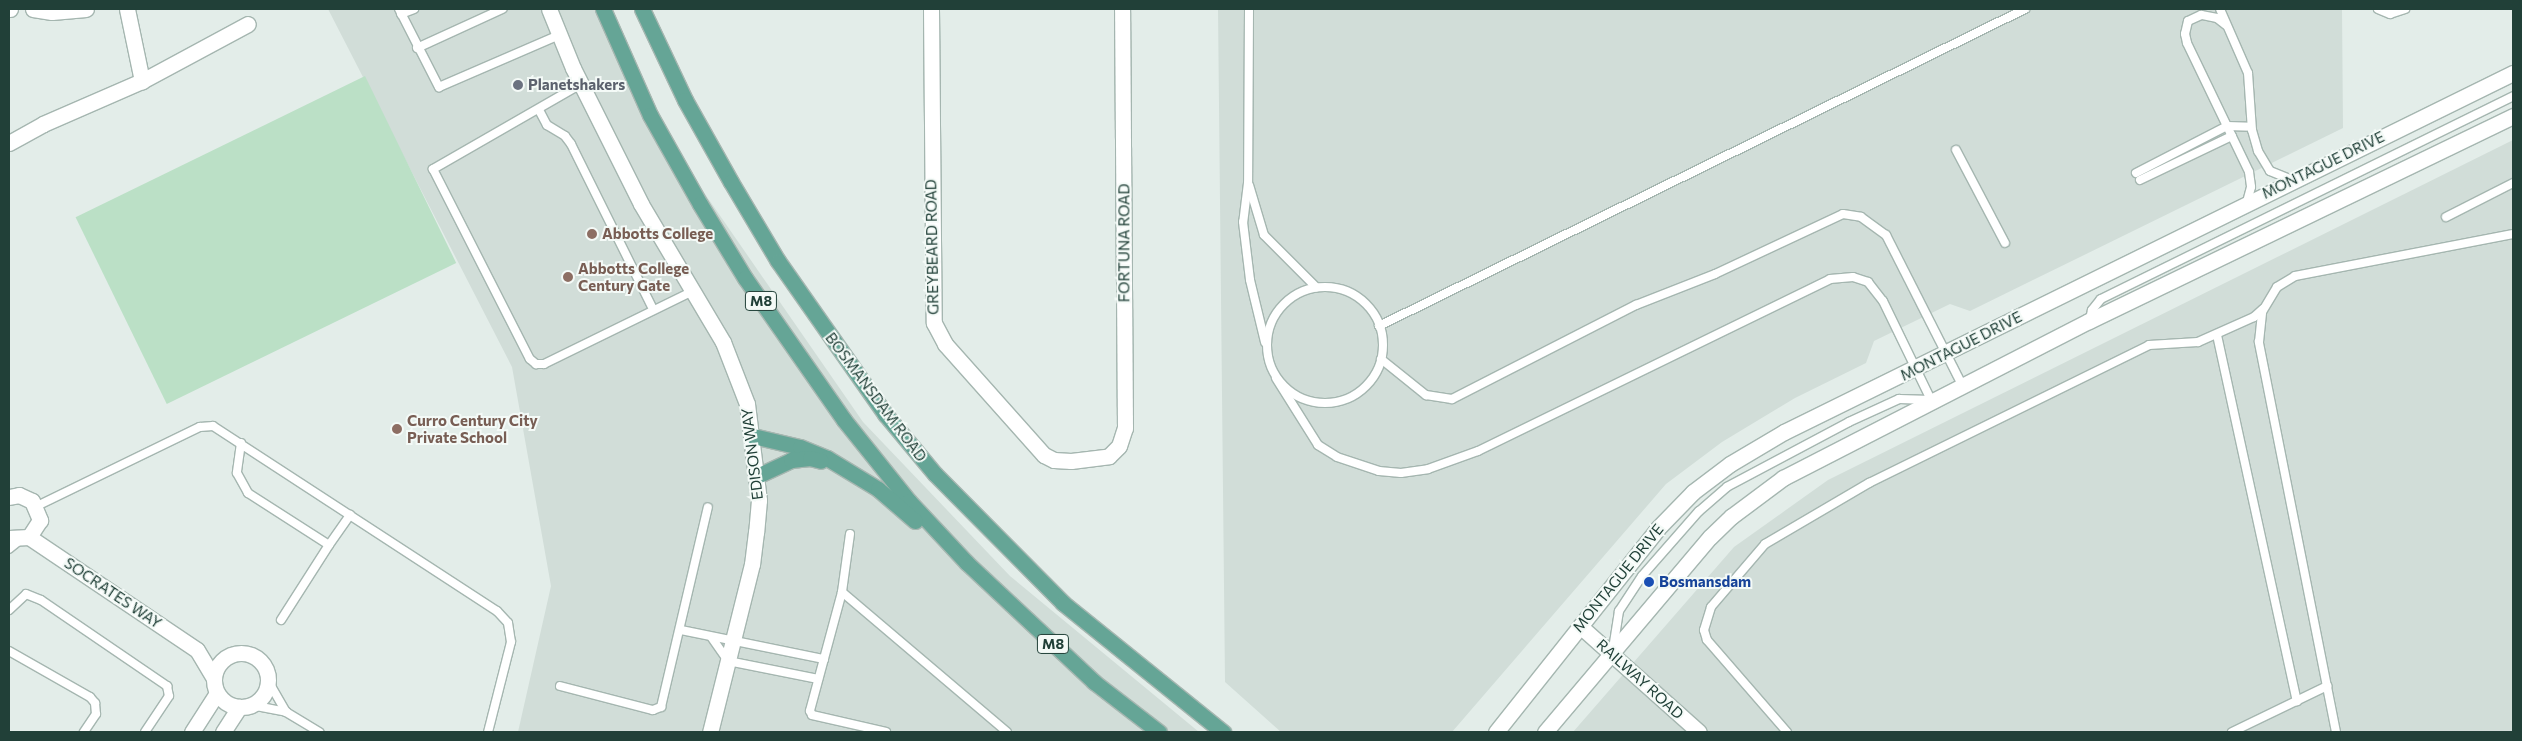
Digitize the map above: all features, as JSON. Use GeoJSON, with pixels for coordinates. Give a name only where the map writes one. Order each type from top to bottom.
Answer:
{"type":"FeatureCollection","features":[{"type":"Feature","properties":{"kind":"main road","name":"M8"},"geometry":{"type":"LineString","coordinates":[[603,9],[650,115],[745,278],[844,420],[909,501],[967,562],[1094,682],[1159,732]]}},
{"type":"Feature","properties":{"kind":"main road","name":"BOSMANSDAM ROAD"},"geometry":{"type":"LineString","coordinates":[[642,9],[686,100],[778,261],[885,414],[934,474],[1063,603],[1198,714],[1223,732]]}},
{"type":"Feature","properties":{"kind":"main road"},"geometry":{"type":"LineString","coordinates":[[753,436],[805,448],[840,466],[890,498],[967,562]]}},
{"type":"Feature","properties":{"kind":"main road"},"geometry":{"type":"LineString","coordinates":[[757,476],[798,458],[810,458],[840,466]]}},
{"type":"Feature","properties":{"kind":"main road"},"geometry":{"type":"LineString","coordinates":[[1198,714],[1216,732]]}},
{"type":"Feature","properties":{"kind":"street"},"geometry":{"type":"LineString","coordinates":[[33,9],[52,12],[86,9]]}},
{"type":"Feature","properties":{"kind":"street"},"geometry":{"type":"LineString","coordinates":[[127,9],[142,81]]}},
{"type":"Feature","properties":{"kind":"street","name":"EDISON WAY"},"geometry":{"type":"LineString","coordinates":[[549,9],[581,84],[641,204],[723,342],[737,374],[753,436],[759,500],[752,564],[710,732]]}},
{"type":"Feature","properties":{"kind":"street","name":"GREYBEARD ROAD"},"geometry":{"type":"LineString","coordinates":[[930,9],[934,323],[945,344],[1044,455],[1054,460],[1093,460]]}},
{"type":"Feature","properties":{"kind":"street","name":"FORTUNA ROAD"},"geometry":{"type":"LineString","coordinates":[[1093,460],[1109,456],[1119,446],[1125,428],[1122,9]]}},
{"type":"Feature","properties":{"kind":"street"},"geometry":{"type":"LineString","coordinates":[[9,143],[44,124],[142,81],[248,24]]}},
{"type":"Feature","properties":{"kind":"street","name":"MONTAGUE DRIVE"},"geometry":{"type":"LineString","coordinates":[[1496,732],[1658,528],[1693,492],[1755,448],[2247,202],[2513,73]]}},
{"type":"Feature","properties":{"kind":"street"},"geometry":{"type":"LineString","coordinates":[[1545,732],[1612,654],[1647,609],[1732,516],[1808,464],[1930,400],[2089,321],[2513,116]]}},
{"type":"Feature","properties":{"kind":"street"},"geometry":{"type":"LineString","coordinates":[[12,493],[37,506],[40,520],[17,541]]}},
{"type":"Feature","properties":{"kind":"street","name":"SOCRATES WAY"},"geometry":{"type":"LineString","coordinates":[[17,541],[197,650],[237,653]]}},
{"type":"Feature","properties":{"kind":"street","name":"RAILWAY ROAD"},"geometry":{"type":"LineString","coordinates":[[1580,626],[1699,732]]}},
{"type":"Feature","properties":{"kind":"street","name":"SOCRATES WAY"},"geometry":{"type":"LineString","coordinates":[[197,650],[216,685]]}},
{"type":"Feature","properties":{"kind":"street"},"geometry":{"type":"LineString","coordinates":[[192,732],[216,685],[221,662],[237,653],[246,654],[261,662],[267,679],[263,695],[245,706],[223,732]]}},
{"type":"Feature","properties":{"kind":"street"},"geometry":{"type":"LineString","coordinates":[[216,685],[229,704],[245,706]]}},
{"type":"Feature","properties":{"kind":"lane"},"geometry":{"type":"LineString","coordinates":[[414,9],[400,11],[435,84],[441,87],[559,35]]}},
{"type":"Feature","properties":{"kind":"lane"},"geometry":{"type":"LineString","coordinates":[[418,48],[502,9]]}},
{"type":"Feature","properties":{"kind":"lane"},"geometry":{"type":"LineString","coordinates":[[1248,9],[1248,183],[1244,200],[1245,240],[1250,280],[1266,348],[1276,378],[1318,445],[1357,466],[1401,473],[1428,469],[1478,451],[1836,278],[1862,278],[1876,289],[1930,400],[1899,399],[1831,431],[1727,487],[1699,511],[1618,611],[1612,654]]}},
{"type":"Feature","properties":{"kind":"lane"},"geometry":{"type":"LineString","coordinates":[[1379,326],[2025,9]]}},
{"type":"Feature","properties":{"kind":"lane"},"geometry":{"type":"LineString","coordinates":[[2220,9],[2248,73],[2251,127],[2263,163],[2272,173],[2292,180]]}},
{"type":"Feature","properties":{"kind":"lane"},"geometry":{"type":"LineString","coordinates":[[2378,9],[2390,14],[2406,9]]}},
{"type":"Feature","properties":{"kind":"lane"},"geometry":{"type":"LineString","coordinates":[[2226,25],[2217,18],[2201,15],[2188,21],[2185,34],[2251,179],[2247,202]]}},
{"type":"Feature","properties":{"kind":"lane"},"geometry":{"type":"LineString","coordinates":[[581,84],[539,110],[436,164],[433,169],[530,359],[536,364],[544,364],[693,290]]}},
{"type":"Feature","properties":{"kind":"lane"},"geometry":{"type":"LineString","coordinates":[[2089,321],[2092,310],[2101,299],[2513,96]]}},
{"type":"Feature","properties":{"kind":"lane"},"geometry":{"type":"LineString","coordinates":[[539,110],[547,125],[566,136],[571,144],[653,309]]}},
{"type":"Feature","properties":{"kind":"lane"},"geometry":{"type":"LineString","coordinates":[[2232,136],[2138,177],[2227,126],[2251,127]]}},
{"type":"Feature","properties":{"kind":"lane"},"geometry":{"type":"LineString","coordinates":[[1956,150],[2005,243]]}},
{"type":"Feature","properties":{"kind":"lane"},"geometry":{"type":"LineString","coordinates":[[1248,183],[1264,235],[1316,287]]}},
{"type":"Feature","properties":{"kind":"lane"},"geometry":{"type":"LineString","coordinates":[[2446,217],[2513,184]]}},
{"type":"Feature","properties":{"kind":"lane"},"geometry":{"type":"LineString","coordinates":[[1382,359],[1426,395],[1452,399],[1636,305],[1715,274],[1843,214],[1861,217],[1886,235],[1962,385]]}},
{"type":"Feature","properties":{"kind":"lane"},"geometry":{"type":"LineString","coordinates":[[1787,732],[1707,640],[1704,630],[1711,607],[1765,544],[1869,484],[2149,345],[2180,345],[2217,335],[2254,317],[2263,309],[2277,287],[2301,274],[2513,234]]}},
{"type":"Feature","properties":{"kind":"lane"},"geometry":{"type":"LineString","coordinates":[[1266,348],[1274,315],[1292,297],[1316,287],[1349,292],[1364,301],[1379,326],[1383,345],[1382,359],[1374,376],[1361,391],[1345,400],[1326,404],[1307,401],[1290,392],[1276,378]]}},
{"type":"Feature","properties":{"kind":"lane"},"geometry":{"type":"LineString","coordinates":[[2263,309],[2259,342],[2336,732]]}},
{"type":"Feature","properties":{"kind":"lane"},"geometry":{"type":"LineString","coordinates":[[2217,335],[2297,701]]}},
{"type":"Feature","properties":{"kind":"lane"},"geometry":{"type":"LineString","coordinates":[[37,506],[200,427],[213,426],[497,611],[508,624],[511,642],[488,732]]}},
{"type":"Feature","properties":{"kind":"lane"},"geometry":{"type":"LineString","coordinates":[[241,443],[237,473],[244,490],[329,544]]}},
{"type":"Feature","properties":{"kind":"lane"},"geometry":{"type":"LineString","coordinates":[[560,686],[659,709],[681,630],[708,508]]}},
{"type":"Feature","properties":{"kind":"lane"},"geometry":{"type":"LineString","coordinates":[[281,620],[350,514]]}},
{"type":"Feature","properties":{"kind":"lane"},"geometry":{"type":"LineString","coordinates":[[850,534],[842,592],[810,708],[812,714],[886,732]]}},
{"type":"Feature","properties":{"kind":"lane"},"geometry":{"type":"LineString","coordinates":[[842,592],[1007,732]]}},
{"type":"Feature","properties":{"kind":"lane"},"geometry":{"type":"LineString","coordinates":[[9,610],[26,594],[41,600],[167,686],[169,696],[145,732]]}},
{"type":"Feature","properties":{"kind":"lane"},"geometry":{"type":"LineString","coordinates":[[681,630],[712,638],[733,639],[824,659]]}},
{"type":"Feature","properties":{"kind":"lane"},"geometry":{"type":"LineString","coordinates":[[712,638],[728,661],[818,679]]}},
{"type":"Feature","properties":{"kind":"lane"},"geometry":{"type":"LineString","coordinates":[[9,651],[90,697],[95,704],[96,714],[84,732]]}},
{"type":"Feature","properties":{"kind":"lane"},"geometry":{"type":"LineString","coordinates":[[267,679],[286,712]]}},
{"type":"Feature","properties":{"kind":"lane"},"geometry":{"type":"LineString","coordinates":[[2232,732],[2327,686]]}},
{"type":"Feature","properties":{"kind":"lane"},"geometry":{"type":"LineString","coordinates":[[245,706],[286,712],[319,732]]}},
{"type":"Feature","properties":{"kind":"shaded area"},"geometry":{"type":"Polygon","coordinates":[[[328,9],[595,9],[705,194],[863,422],[1010,576],[1199,732],[518,732],[551,586],[512,367],[328,9]]]}},
{"type":"Feature","properties":{"kind":"shaded area"},"geometry":{"type":"Polygon","coordinates":[[[1218,9],[2342,9],[2343,128],[1970,311],[1950,304],[1874,341],[1866,363],[1795,398],[1722,442],[1666,484],[1452,732],[1281,732],[1225,682],[1218,9]]]}},
{"type":"Feature","properties":{"kind":"shaded area"},"geometry":{"type":"Polygon","coordinates":[[[2513,140],[2513,732],[1573,732],[1734,547],[1828,480],[2513,140]]]}},
{"type":"Feature","properties":{"kind":"green space"},"geometry":{"type":"Polygon","coordinates":[[[365,76],[456,263],[167,404],[76,217],[365,76]]]}},
{"type":"Feature","properties":{"kind":"place","name":"Planetshakers"},"geometry":{"type":"Point","coordinates":[518,85]}},
{"type":"Feature","properties":{"kind":"place","name":"Abbotts College"},"geometry":{"type":"Point","coordinates":[592,234]}},
{"type":"Feature","properties":{"kind":"place","name":"Abbotts College Century Gate"},"geometry":{"type":"Point","coordinates":[568,277]}},
{"type":"Feature","properties":{"kind":"place","name":"Curro Century City Private School"},"geometry":{"type":"Point","coordinates":[397,429]}},
{"type":"Feature","properties":{"kind":"place","name":"Bosmansdam"},"geometry":{"type":"Point","coordinates":[1649,582]}}]}
